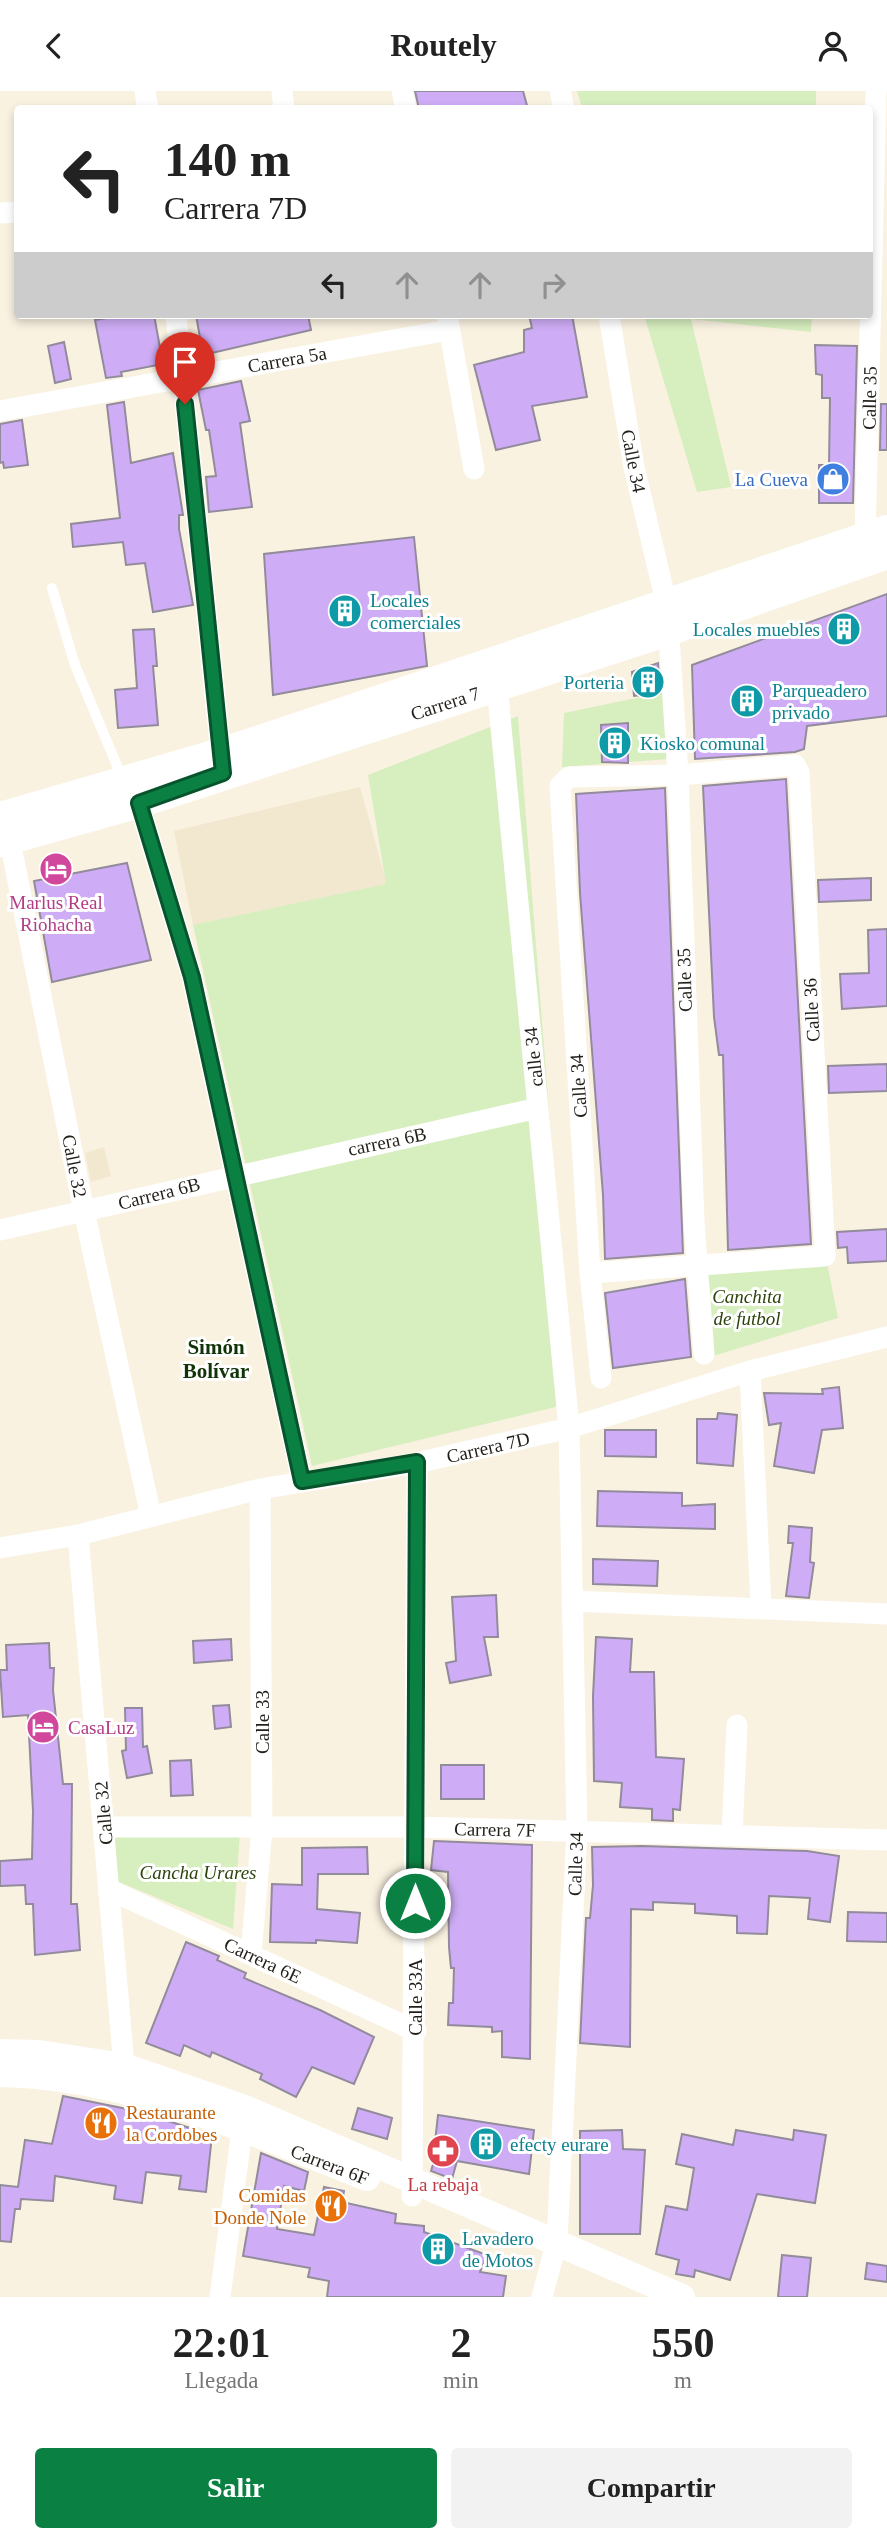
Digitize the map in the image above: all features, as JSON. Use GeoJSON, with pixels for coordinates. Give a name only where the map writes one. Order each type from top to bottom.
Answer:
{"type":"FeatureCollection","features":[{"type":"Feature","properties":{"kind":"main road","name":"Carrera 7"},"geometry":{"type":"LineString","coordinates":[[222,763],[498,686],[668,618],[880,541]]}},
{"type":"Feature","properties":{"kind":"main road","name":"Carrera 7"},"geometry":{"type":"LineString","coordinates":[[4,828],[131,793],[668,618]]}},
{"type":"Feature","properties":{"kind":"street","name":"Calle 35"},"geometry":{"type":"LineString","coordinates":[[876,91],[880,541]]}},
{"type":"Feature","properties":{"kind":"street"},"geometry":{"type":"LineString","coordinates":[[176,319],[222,763]]}},
{"type":"Feature","properties":{"kind":"street","name":"Calle 34"},"geometry":{"type":"LineString","coordinates":[[610,319],[634,467],[668,618]]}},
{"type":"Feature","properties":{"kind":"street"},"geometry":{"type":"LineString","coordinates":[[448,322],[474,469]]}},
{"type":"Feature","properties":{"kind":"street","name":"Carrera 5a"},"geometry":{"type":"LineString","coordinates":[[0,411],[182,377],[448,322]]}},
{"type":"Feature","properties":{"kind":"street","name":"Calle 35"},"geometry":{"type":"LineString","coordinates":[[668,618],[678,775],[687,1063],[704,1354]]}},
{"type":"Feature","properties":{"kind":"street","name":"calle 34"},"geometry":{"type":"LineString","coordinates":[[498,686],[569,1428]]}},
{"type":"Feature","properties":{"kind":"street","name":"Calle 36"},"geometry":{"type":"LineString","coordinates":[[678,775],[795,765],[799,772],[825,1256],[698,1265]]}},
{"type":"Feature","properties":{"kind":"street","name":"Calle 34"},"geometry":{"type":"LineString","coordinates":[[601,1378],[590,1273],[558,793],[560,786],[569,778],[678,775]]}},
{"type":"Feature","properties":{"kind":"street"},"geometry":{"type":"LineString","coordinates":[[131,793],[192,977],[302,1481]]}},
{"type":"Feature","properties":{"kind":"street","name":"Calle 32"},"geometry":{"type":"LineString","coordinates":[[4,828],[150,1516]]}},
{"type":"Feature","properties":{"kind":"street","name":"carrera 6B"},"geometry":{"type":"LineString","coordinates":[[236,1174],[538,1108]]}},
{"type":"Feature","properties":{"kind":"street","name":"Carrera 6B"},"geometry":{"type":"LineString","coordinates":[[0,1230],[236,1174]]}},
{"type":"Feature","properties":{"kind":"street"},"geometry":{"type":"LineString","coordinates":[[590,1273],[698,1265]]}},
{"type":"Feature","properties":{"kind":"street","name":"Carrera 7D"},"geometry":{"type":"LineString","coordinates":[[0,1548],[78,1535],[260,1489],[417,1462],[569,1428],[750,1371],[887,1337]]}},
{"type":"Feature","properties":{"kind":"street"},"geometry":{"type":"LineString","coordinates":[[750,1371],[761,1607]]}},
{"type":"Feature","properties":{"kind":"street","name":"Calle 34"},"geometry":{"type":"LineString","coordinates":[[542,2297],[556,2247],[577,1831],[569,1428]]}},
{"type":"Feature","properties":{"kind":"street","name":"Calle 33A"},"geometry":{"type":"LineString","coordinates":[[413,2187],[417,1462]]}},
{"type":"Feature","properties":{"kind":"street","name":"Calle 33"},"geometry":{"type":"LineString","coordinates":[[251,1955],[262,1828],[260,1489]]}},
{"type":"Feature","properties":{"kind":"street","name":"Calle 32"},"geometry":{"type":"LineString","coordinates":[[78,1535],[110,1890],[122,2078]]}},
{"type":"Feature","properties":{"kind":"street"},"geometry":{"type":"LineString","coordinates":[[572,1601],[887,1614]]}},
{"type":"Feature","properties":{"kind":"street"},"geometry":{"type":"LineString","coordinates":[[732,1835],[737,1725]]}},
{"type":"Feature","properties":{"kind":"street","name":"Carrera 7F"},"geometry":{"type":"LineString","coordinates":[[104,1826],[415,1827],[887,1840]]}},
{"type":"Feature","properties":{"kind":"street","name":"Carrera 6E"},"geometry":{"type":"LineString","coordinates":[[110,1890],[415,2031]]}},
{"type":"Feature","properties":{"kind":"street"},"geometry":{"type":"LineString","coordinates":[[0,2052],[39,2053],[244,2119],[682,2297]]}},
{"type":"Feature","properties":{"kind":"street"},"geometry":{"type":"LineString","coordinates":[[0,2074],[122,2078]]}},
{"type":"Feature","properties":{"kind":"street"},"geometry":{"type":"LineString","coordinates":[[220,2297],[244,2119]]}},
{"type":"Feature","properties":{"kind":"street"},"geometry":{"type":"LineString","coordinates":[[556,2247],[647,2297]]}},
{"type":"Feature","properties":{"kind":"lane"},"geometry":{"type":"LineString","coordinates":[[52,587],[75,665],[131,793]]}},
{"type":"Feature","properties":{"kind":"shaded area"},"geometry":{"type":"Polygon","coordinates":[[[360,787],[387,884],[193,925],[174,831],[360,787]]]}},
{"type":"Feature","properties":{"kind":"shaded area"},"geometry":{"type":"Polygon","coordinates":[[[104,1147],[111,1176],[91,1182],[85,1153],[104,1147]]]}},
{"type":"Feature","properties":{"kind":"green space"},"geometry":{"type":"Polygon","coordinates":[[[577,91],[816,91],[816,105],[581,105],[577,91]]]}},
{"type":"Feature","properties":{"kind":"green space"},"geometry":{"type":"Polygon","coordinates":[[[645,319],[691,319],[731,487],[697,492],[645,319]]]}},
{"type":"Feature","properties":{"kind":"green space"},"geometry":{"type":"Polygon","coordinates":[[[691,319],[812,319],[811,332],[691,319]]]}},
{"type":"Feature","properties":{"kind":"green space"},"geometry":{"type":"Polygon","coordinates":[[[665,692],[669,759],[562,767],[564,713],[665,692]]]}},
{"type":"Feature","properties":{"kind":"green space"},"geometry":{"type":"Polygon","coordinates":[[[518,716],[572,1403],[312,1466],[193,925],[386,884],[368,775],[518,716]]]}},
{"type":"Feature","properties":{"kind":"green space","name":"Canchita de futbol"},"geometry":{"type":"Polygon","coordinates":[[[827,1263],[838,1318],[713,1356],[707,1271],[827,1263]]]}},
{"type":"Feature","properties":{"kind":"green space","name":"Cancha Urares"},"geometry":{"type":"Polygon","coordinates":[[[113,1830],[240,1833],[233,1929],[114,1880],[113,1830]]]}},
{"type":"Feature","properties":{"kind":"building"},"geometry":{"type":"Polygon","coordinates":[[[415,91],[523,91],[527,105],[418,105],[415,91]]]}},
{"type":"Feature","properties":{"kind":"building"},"geometry":{"type":"Polygon","coordinates":[[[155,319],[163,364],[121,372],[122,376],[106,378],[95,320],[155,319]]]}},
{"type":"Feature","properties":{"kind":"building"},"geometry":{"type":"Polygon","coordinates":[[[197,319],[309,319],[311,330],[203,355],[197,319]]]}},
{"type":"Feature","properties":{"kind":"building"},"geometry":{"type":"Polygon","coordinates":[[[530,319],[573,319],[587,397],[532,406],[540,440],[496,450],[474,365],[524,352],[524,330],[532,328],[530,319]]]}},
{"type":"Feature","properties":{"kind":"building"},"geometry":{"type":"Polygon","coordinates":[[[64,342],[71,379],[55,383],[48,346],[64,342]]]}},
{"type":"Feature","properties":{"kind":"building"},"geometry":{"type":"Polygon","coordinates":[[[815,345],[857,346],[853,503],[819,503],[819,465],[829,465],[830,398],[822,398],[822,375],[816,374],[815,345]]]}},
{"type":"Feature","properties":{"kind":"building"},"geometry":{"type":"Polygon","coordinates":[[[241,381],[250,421],[240,423],[252,507],[209,512],[206,477],[216,476],[209,430],[206,430],[198,390],[241,381]]]}},
{"type":"Feature","properties":{"kind":"building"},"geometry":{"type":"Polygon","coordinates":[[[124,402],[131,463],[173,453],[183,515],[179,515],[179,529],[193,605],[153,612],[145,563],[126,565],[123,542],[73,547],[71,524],[120,518],[107,405],[124,402]]]}},
{"type":"Feature","properties":{"kind":"building"},"geometry":{"type":"Polygon","coordinates":[[[881,404],[887,404],[887,450],[880,450],[881,404]]]}},
{"type":"Feature","properties":{"kind":"building"},"geometry":{"type":"Polygon","coordinates":[[[22,420],[28,465],[4,468],[3,462],[0,463],[0,424],[22,420]]]}},
{"type":"Feature","properties":{"kind":"building","name":"Locales comerciales"},"geometry":{"type":"Polygon","coordinates":[[[414,537],[427,666],[273,695],[264,554],[414,537]]]}},
{"type":"Feature","properties":{"kind":"building"},"geometry":{"type":"Polygon","coordinates":[[[887,594],[887,716],[807,726],[804,749],[795,752],[695,759],[692,665],[887,594]]]}},
{"type":"Feature","properties":{"kind":"building"},"geometry":{"type":"Polygon","coordinates":[[[154,629],[157,666],[153,666],[158,725],[118,728],[115,690],[137,688],[133,630],[154,629]]]}},
{"type":"Feature","properties":{"kind":"building","name":"Porteria"},"geometry":{"type":"Polygon","coordinates":[[[658,663],[660,693],[634,696],[632,672],[658,663]]]}},
{"type":"Feature","properties":{"kind":"building","name":"Kiosko comunal"},"geometry":{"type":"Polygon","coordinates":[[[628,723],[628,763],[602,762],[601,725],[628,723]]]}},
{"type":"Feature","properties":{"kind":"building"},"geometry":{"type":"Polygon","coordinates":[[[786,779],[811,1244],[728,1250],[723,1055],[719,1055],[714,1017],[703,786],[786,779]]]}},
{"type":"Feature","properties":{"kind":"building"},"geometry":{"type":"Polygon","coordinates":[[[665,788],[683,1253],[605,1259],[603,1195],[580,893],[576,794],[665,788]]]}},
{"type":"Feature","properties":{"kind":"building"},"geometry":{"type":"Polygon","coordinates":[[[127,863],[151,960],[52,982],[34,881],[127,863]]]}},
{"type":"Feature","properties":{"kind":"building"},"geometry":{"type":"Polygon","coordinates":[[[871,878],[871,900],[819,902],[818,880],[871,878]]]}},
{"type":"Feature","properties":{"kind":"building"},"geometry":{"type":"Polygon","coordinates":[[[887,929],[887,1006],[842,1009],[840,974],[869,973],[868,930],[887,929]]]}},
{"type":"Feature","properties":{"kind":"building"},"geometry":{"type":"Polygon","coordinates":[[[887,1064],[887,1091],[829,1093],[828,1066],[887,1064]]]}},
{"type":"Feature","properties":{"kind":"building"},"geometry":{"type":"Polygon","coordinates":[[[887,1229],[887,1261],[848,1263],[847,1247],[838,1248],[837,1232],[887,1229]]]}},
{"type":"Feature","properties":{"kind":"building"},"geometry":{"type":"Polygon","coordinates":[[[685,1279],[691,1357],[613,1368],[605,1293],[685,1279]]]}},
{"type":"Feature","properties":{"kind":"building"},"geometry":{"type":"Polygon","coordinates":[[[839,1387],[843,1428],[822,1430],[814,1473],[774,1466],[781,1423],[769,1425],[764,1393],[823,1394],[822,1389],[839,1387]]]}},
{"type":"Feature","properties":{"kind":"building"},"geometry":{"type":"Polygon","coordinates":[[[718,1413],[737,1415],[733,1466],[697,1463],[697,1419],[717,1419],[718,1413]]]}},
{"type":"Feature","properties":{"kind":"building"},"geometry":{"type":"Polygon","coordinates":[[[605,1430],[656,1430],[656,1457],[605,1456],[605,1430]]]}},
{"type":"Feature","properties":{"kind":"building"},"geometry":{"type":"Polygon","coordinates":[[[598,1491],[682,1493],[682,1506],[715,1504],[715,1529],[597,1526],[598,1491]]]}},
{"type":"Feature","properties":{"kind":"building"},"geometry":{"type":"Polygon","coordinates":[[[789,1526],[812,1528],[810,1562],[814,1563],[809,1598],[786,1596],[793,1543],[788,1543],[789,1526]]]}},
{"type":"Feature","properties":{"kind":"building"},"geometry":{"type":"Polygon","coordinates":[[[593,1559],[658,1561],[657,1586],[593,1584],[593,1559]]]}},
{"type":"Feature","properties":{"kind":"building"},"geometry":{"type":"Polygon","coordinates":[[[496,1595],[498,1637],[484,1637],[491,1675],[450,1683],[446,1663],[456,1661],[452,1597],[496,1595]]]}},
{"type":"Feature","properties":{"kind":"building"},"geometry":{"type":"Polygon","coordinates":[[[596,1637],[632,1639],[630,1672],[654,1672],[656,1757],[684,1759],[680,1810],[673,1809],[673,1821],[652,1820],[652,1809],[620,1807],[622,1783],[594,1781],[593,1696],[596,1637]]]}},
{"type":"Feature","properties":{"kind":"building"},"geometry":{"type":"Polygon","coordinates":[[[231,1639],[232,1660],[194,1663],[193,1641],[231,1639]]]}},
{"type":"Feature","properties":{"kind":"building"},"geometry":{"type":"Polygon","coordinates":[[[49,1643],[50,1668],[54,1668],[53,1690],[63,1784],[72,1784],[71,1904],[77,1904],[80,1950],[35,1955],[33,1904],[26,1904],[25,1885],[0,1886],[0,1861],[32,1859],[33,1811],[28,1715],[3,1717],[0,1670],[7,1670],[6,1645],[49,1643]]]}},
{"type":"Feature","properties":{"kind":"building"},"geometry":{"type":"Polygon","coordinates":[[[229,1705],[231,1727],[215,1729],[213,1706],[229,1705]]]}},
{"type":"Feature","properties":{"kind":"building"},"geometry":{"type":"Polygon","coordinates":[[[125,1708],[142,1708],[143,1747],[147,1746],[152,1773],[127,1778],[122,1751],[126,1750],[125,1708]]]}},
{"type":"Feature","properties":{"kind":"building"},"geometry":{"type":"Polygon","coordinates":[[[191,1760],[193,1795],[171,1796],[170,1761],[191,1760]]]}},
{"type":"Feature","properties":{"kind":"building"},"geometry":{"type":"Polygon","coordinates":[[[441,1765],[484,1765],[484,1799],[441,1799],[441,1765]]]}},
{"type":"Feature","properties":{"kind":"building"},"geometry":{"type":"Polygon","coordinates":[[[434,1841],[532,1845],[530,2059],[502,2057],[502,2031],[492,2032],[492,2027],[448,2025],[449,2003],[453,2003],[454,1968],[451,1968],[449,1947],[448,1872],[431,1870],[434,1841]]]}},
{"type":"Feature","properties":{"kind":"building"},"geometry":{"type":"Polygon","coordinates":[[[367,1847],[368,1874],[318,1874],[317,1909],[360,1913],[357,1943],[316,1940],[316,1943],[270,1942],[272,1884],[302,1885],[302,1848],[367,1847]]]}},
{"type":"Feature","properties":{"kind":"building"},"geometry":{"type":"Polygon","coordinates":[[[592,1847],[807,1851],[839,1856],[830,1922],[808,1919],[810,1898],[769,1896],[767,1934],[737,1933],[737,1916],[695,1913],[695,1904],[653,1902],[653,1910],[631,1909],[630,2047],[580,2043],[586,1918],[590,1918],[593,1885],[592,1847]]]}},
{"type":"Feature","properties":{"kind":"building"},"geometry":{"type":"Polygon","coordinates":[[[848,1912],[887,1913],[887,1942],[847,1941],[848,1912]]]}},
{"type":"Feature","properties":{"kind":"building"},"geometry":{"type":"Polygon","coordinates":[[[186,1942],[219,1956],[217,1960],[246,1973],[244,1978],[320,2010],[374,2037],[354,2084],[312,2067],[296,2097],[260,2079],[262,2074],[212,2052],[210,2057],[184,2045],[180,2056],[146,2043],[186,1942]]]}},
{"type":"Feature","properties":{"kind":"building"},"geometry":{"type":"Polygon","coordinates":[[[63,2096],[137,2111],[212,2135],[206,2192],[179,2189],[181,2176],[146,2172],[142,2203],[114,2199],[116,2186],[55,2176],[53,2201],[21,2199],[20,2209],[15,2209],[11,2242],[0,2241],[0,2185],[18,2187],[25,2140],[52,2144],[63,2096]]]}},
{"type":"Feature","properties":{"kind":"building"},"geometry":{"type":"Polygon","coordinates":[[[358,2108],[392,2118],[387,2139],[352,2129],[358,2108]]]}},
{"type":"Feature","properties":{"kind":"building"},"geometry":{"type":"Polygon","coordinates":[[[438,2115],[534,2130],[529,2174],[457,2161],[452,2179],[431,2171],[437,2152],[434,2151],[438,2115]]]}},
{"type":"Feature","properties":{"kind":"building"},"geometry":{"type":"Polygon","coordinates":[[[622,2130],[623,2149],[645,2150],[640,2234],[580,2234],[580,2131],[622,2130]]]}},
{"type":"Feature","properties":{"kind":"building"},"geometry":{"type":"Polygon","coordinates":[[[736,2130],[793,2140],[794,2130],[826,2135],[815,2203],[757,2194],[730,2280],[695,2270],[694,2277],[676,2274],[679,2260],[656,2254],[666,2206],[687,2210],[694,2168],[676,2164],[682,2134],[733,2145],[736,2130]]]}},
{"type":"Feature","properties":{"kind":"building"},"geometry":{"type":"Polygon","coordinates":[[[261,2153],[308,2172],[304,2191],[284,2186],[277,2229],[314,2235],[324,2187],[344,2191],[342,2202],[396,2214],[395,2223],[424,2226],[424,2232],[487,2255],[480,2272],[506,2276],[503,2297],[327,2297],[329,2281],[308,2277],[310,2268],[243,2256],[261,2153]]]}},
{"type":"Feature","properties":{"kind":"building"},"geometry":{"type":"Polygon","coordinates":[[[782,2255],[811,2258],[807,2297],[778,2297],[782,2255]]]}},
{"type":"Feature","properties":{"kind":"building"},"geometry":{"type":"Polygon","coordinates":[[[867,2263],[887,2266],[887,2282],[865,2279],[867,2263]]]}},
{"type":"Feature","properties":{"kind":"place","name":"La Cueva"},"geometry":{"type":"Point","coordinates":[833,479]}},
{"type":"Feature","properties":{"kind":"place","name":"Locales comerciales"},"geometry":{"type":"Point","coordinates":[345,611]}},
{"type":"Feature","properties":{"kind":"place","name":"Locales muebles"},"geometry":{"type":"Point","coordinates":[844,629]}},
{"type":"Feature","properties":{"kind":"place","name":"Porteria"},"geometry":{"type":"Point","coordinates":[648,682]}},
{"type":"Feature","properties":{"kind":"place","name":"Parqueadero privado"},"geometry":{"type":"Point","coordinates":[747,701]}},
{"type":"Feature","properties":{"kind":"place","name":"Kiosko comunal"},"geometry":{"type":"Point","coordinates":[615,743]}},
{"type":"Feature","properties":{"kind":"place","name":"Marlus Real Riohacha"},"geometry":{"type":"Point","coordinates":[56,869]}},
{"type":"Feature","properties":{"kind":"place","name":"CasaLuz"},"geometry":{"type":"Point","coordinates":[43,1727]}},
{"type":"Feature","properties":{"kind":"place","name":"Restaurante la Cordobes"},"geometry":{"type":"Point","coordinates":[101,2123]}},
{"type":"Feature","properties":{"kind":"place","name":"efecty eurare"},"geometry":{"type":"Point","coordinates":[486,2144]}},
{"type":"Feature","properties":{"kind":"place","name":"La rebaja"},"geometry":{"type":"Point","coordinates":[443,2151]}},
{"type":"Feature","properties":{"kind":"place","name":"Comidas Donde Nole"},"geometry":{"type":"Point","coordinates":[331,2206]}},
{"type":"Feature","properties":{"kind":"place","name":"Lavadero de Motos"},"geometry":{"type":"Point","coordinates":[438,2249]}},
{"type":"Feature","properties":{"kind":"district","name":"Simón Bolívar"},"geometry":{"type":"Point","coordinates":[216,1359]}},
{"type":"Feature","properties":{"kind":"route"},"geometry":{"type":"LineString","coordinates":[[185,404],[223,773],[139,803],[192,977],[302,1481],[417,1462],[415,1903]]}}]}
